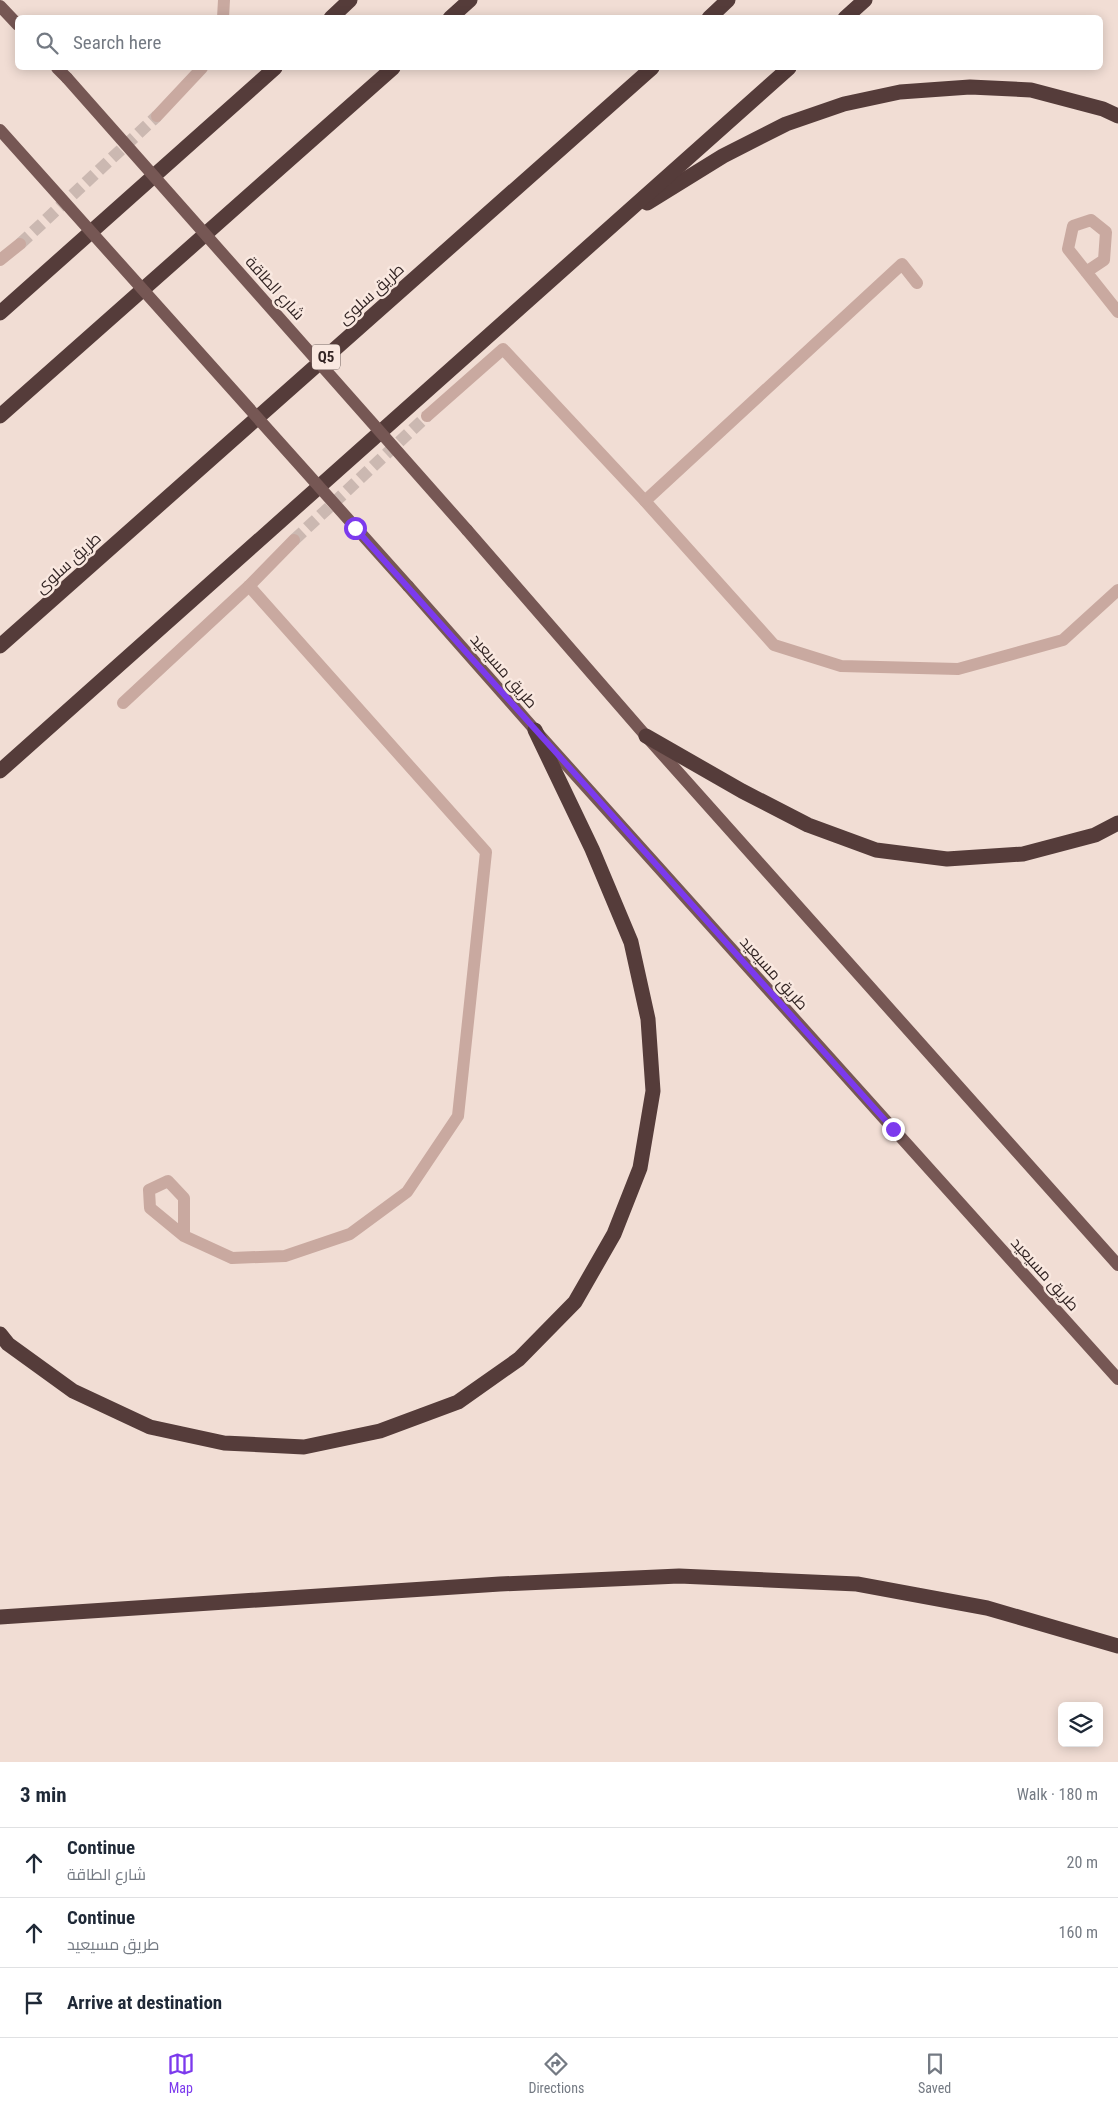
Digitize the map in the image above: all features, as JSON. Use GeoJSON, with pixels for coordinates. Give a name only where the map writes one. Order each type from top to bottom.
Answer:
{"type":"FeatureCollection","features":[{"type":"Feature","properties":{"kind":"highway"},"geometry":{"type":"LineString","coordinates":[[334,15],[350,0]]}},
{"type":"Feature","properties":{"kind":"highway"},"geometry":{"type":"LineString","coordinates":[[453,15],[470,0]]}},
{"type":"Feature","properties":{"kind":"highway"},"geometry":{"type":"LineString","coordinates":[[711,15],[728,0]]}},
{"type":"Feature","properties":{"kind":"highway"},"geometry":{"type":"LineString","coordinates":[[848,15],[865,0]]}},
{"type":"Feature","properties":{"kind":"highway"},"geometry":{"type":"LineString","coordinates":[[0,314],[273,70]]}},
{"type":"Feature","properties":{"kind":"highway"},"geometry":{"type":"LineString","coordinates":[[0,416],[392,70]]}},
{"type":"Feature","properties":{"kind":"highway","name":"طريق سلوى"},"geometry":{"type":"LineString","coordinates":[[0,646],[650,70]]}},
{"type":"Feature","properties":{"kind":"highway"},"geometry":{"type":"LineString","coordinates":[[0,771],[787,70]]}},
{"type":"Feature","properties":{"kind":"highway"},"geometry":{"type":"LineString","coordinates":[[612,226],[723,156],[786,124],[844,104],[900,92],[970,87],[1031,90],[1102,109],[1118,116]]}},
{"type":"Feature","properties":{"kind":"highway"},"geometry":{"type":"LineString","coordinates":[[0,1334],[8,1344],[73,1391],[150,1427],[224,1443],[304,1447],[380,1431],[458,1402],[519,1359],[575,1302],[614,1234],[640,1168],[653,1091],[648,1019],[631,942],[592,849],[535,730]]}},
{"type":"Feature","properties":{"kind":"highway"},"geometry":{"type":"LineString","coordinates":[[646,736],[742,791],[808,825],[876,850],[947,859],[1023,854],[1095,835],[1118,824]]}},
{"type":"Feature","properties":{"kind":"highway"},"geometry":{"type":"LineString","coordinates":[[0,784],[36,739]]}},
{"type":"Feature","properties":{"kind":"highway"},"geometry":{"type":"LineString","coordinates":[[0,1617],[500,1584],[678,1576],[857,1584],[987,1608],[1118,1646]]}},
{"type":"Feature","properties":{"kind":"main road"},"geometry":{"type":"LineString","coordinates":[[0,6],[15,22]]}},
{"type":"Feature","properties":{"kind":"main road","name":"شارع الطاقة"},"geometry":{"type":"LineString","coordinates":[[59,70],[467,530],[646,736]]}},
{"type":"Feature","properties":{"kind":"main road","name":"طريق مسيعيد"},"geometry":{"type":"LineString","coordinates":[[0,130],[1118,1380]]}},
{"type":"Feature","properties":{"kind":"main road"},"geometry":{"type":"LineString","coordinates":[[646,736],[1118,1265]]}},
{"type":"Feature","properties":{"kind":"street"},"geometry":{"type":"LineString","coordinates":[[223,15],[224,0]]}},
{"type":"Feature","properties":{"kind":"street"},"geometry":{"type":"LineString","coordinates":[[156,116],[200,70]]}},
{"type":"Feature","properties":{"kind":"street"},"geometry":{"type":"LineString","coordinates":[[0,260],[20,244]]}},
{"type":"Feature","properties":{"kind":"street"},"geometry":{"type":"LineString","coordinates":[[645,501],[902,264],[917,283]]}},
{"type":"Feature","properties":{"kind":"street"},"geometry":{"type":"LineString","coordinates":[[1086,272],[1118,312]]}},
{"type":"Feature","properties":{"kind":"street"},"geometry":{"type":"LineString","coordinates":[[427,416],[503,349],[645,501],[774,645],[842,666],[958,669],[1063,640],[1118,590]]}},
{"type":"Feature","properties":{"kind":"street"},"geometry":{"type":"LineString","coordinates":[[123,703],[249,586],[294,540]]}},
{"type":"Feature","properties":{"kind":"street"},"geometry":{"type":"LineString","coordinates":[[184,1236],[232,1258],[285,1256],[350,1234],[407,1192],[458,1116],[486,852],[249,586]]}},
{"type":"Feature","properties":{"kind":"tunnel"},"geometry":{"type":"LineString","coordinates":[[20,244],[157,116]]}},
{"type":"Feature","properties":{"kind":"tunnel"},"geometry":{"type":"LineString","coordinates":[[294,540],[427,416]]}},
{"type":"Feature","properties":{"kind":"route"},"geometry":{"type":"LineString","coordinates":[[355,528],[893,1129]]}}]}
